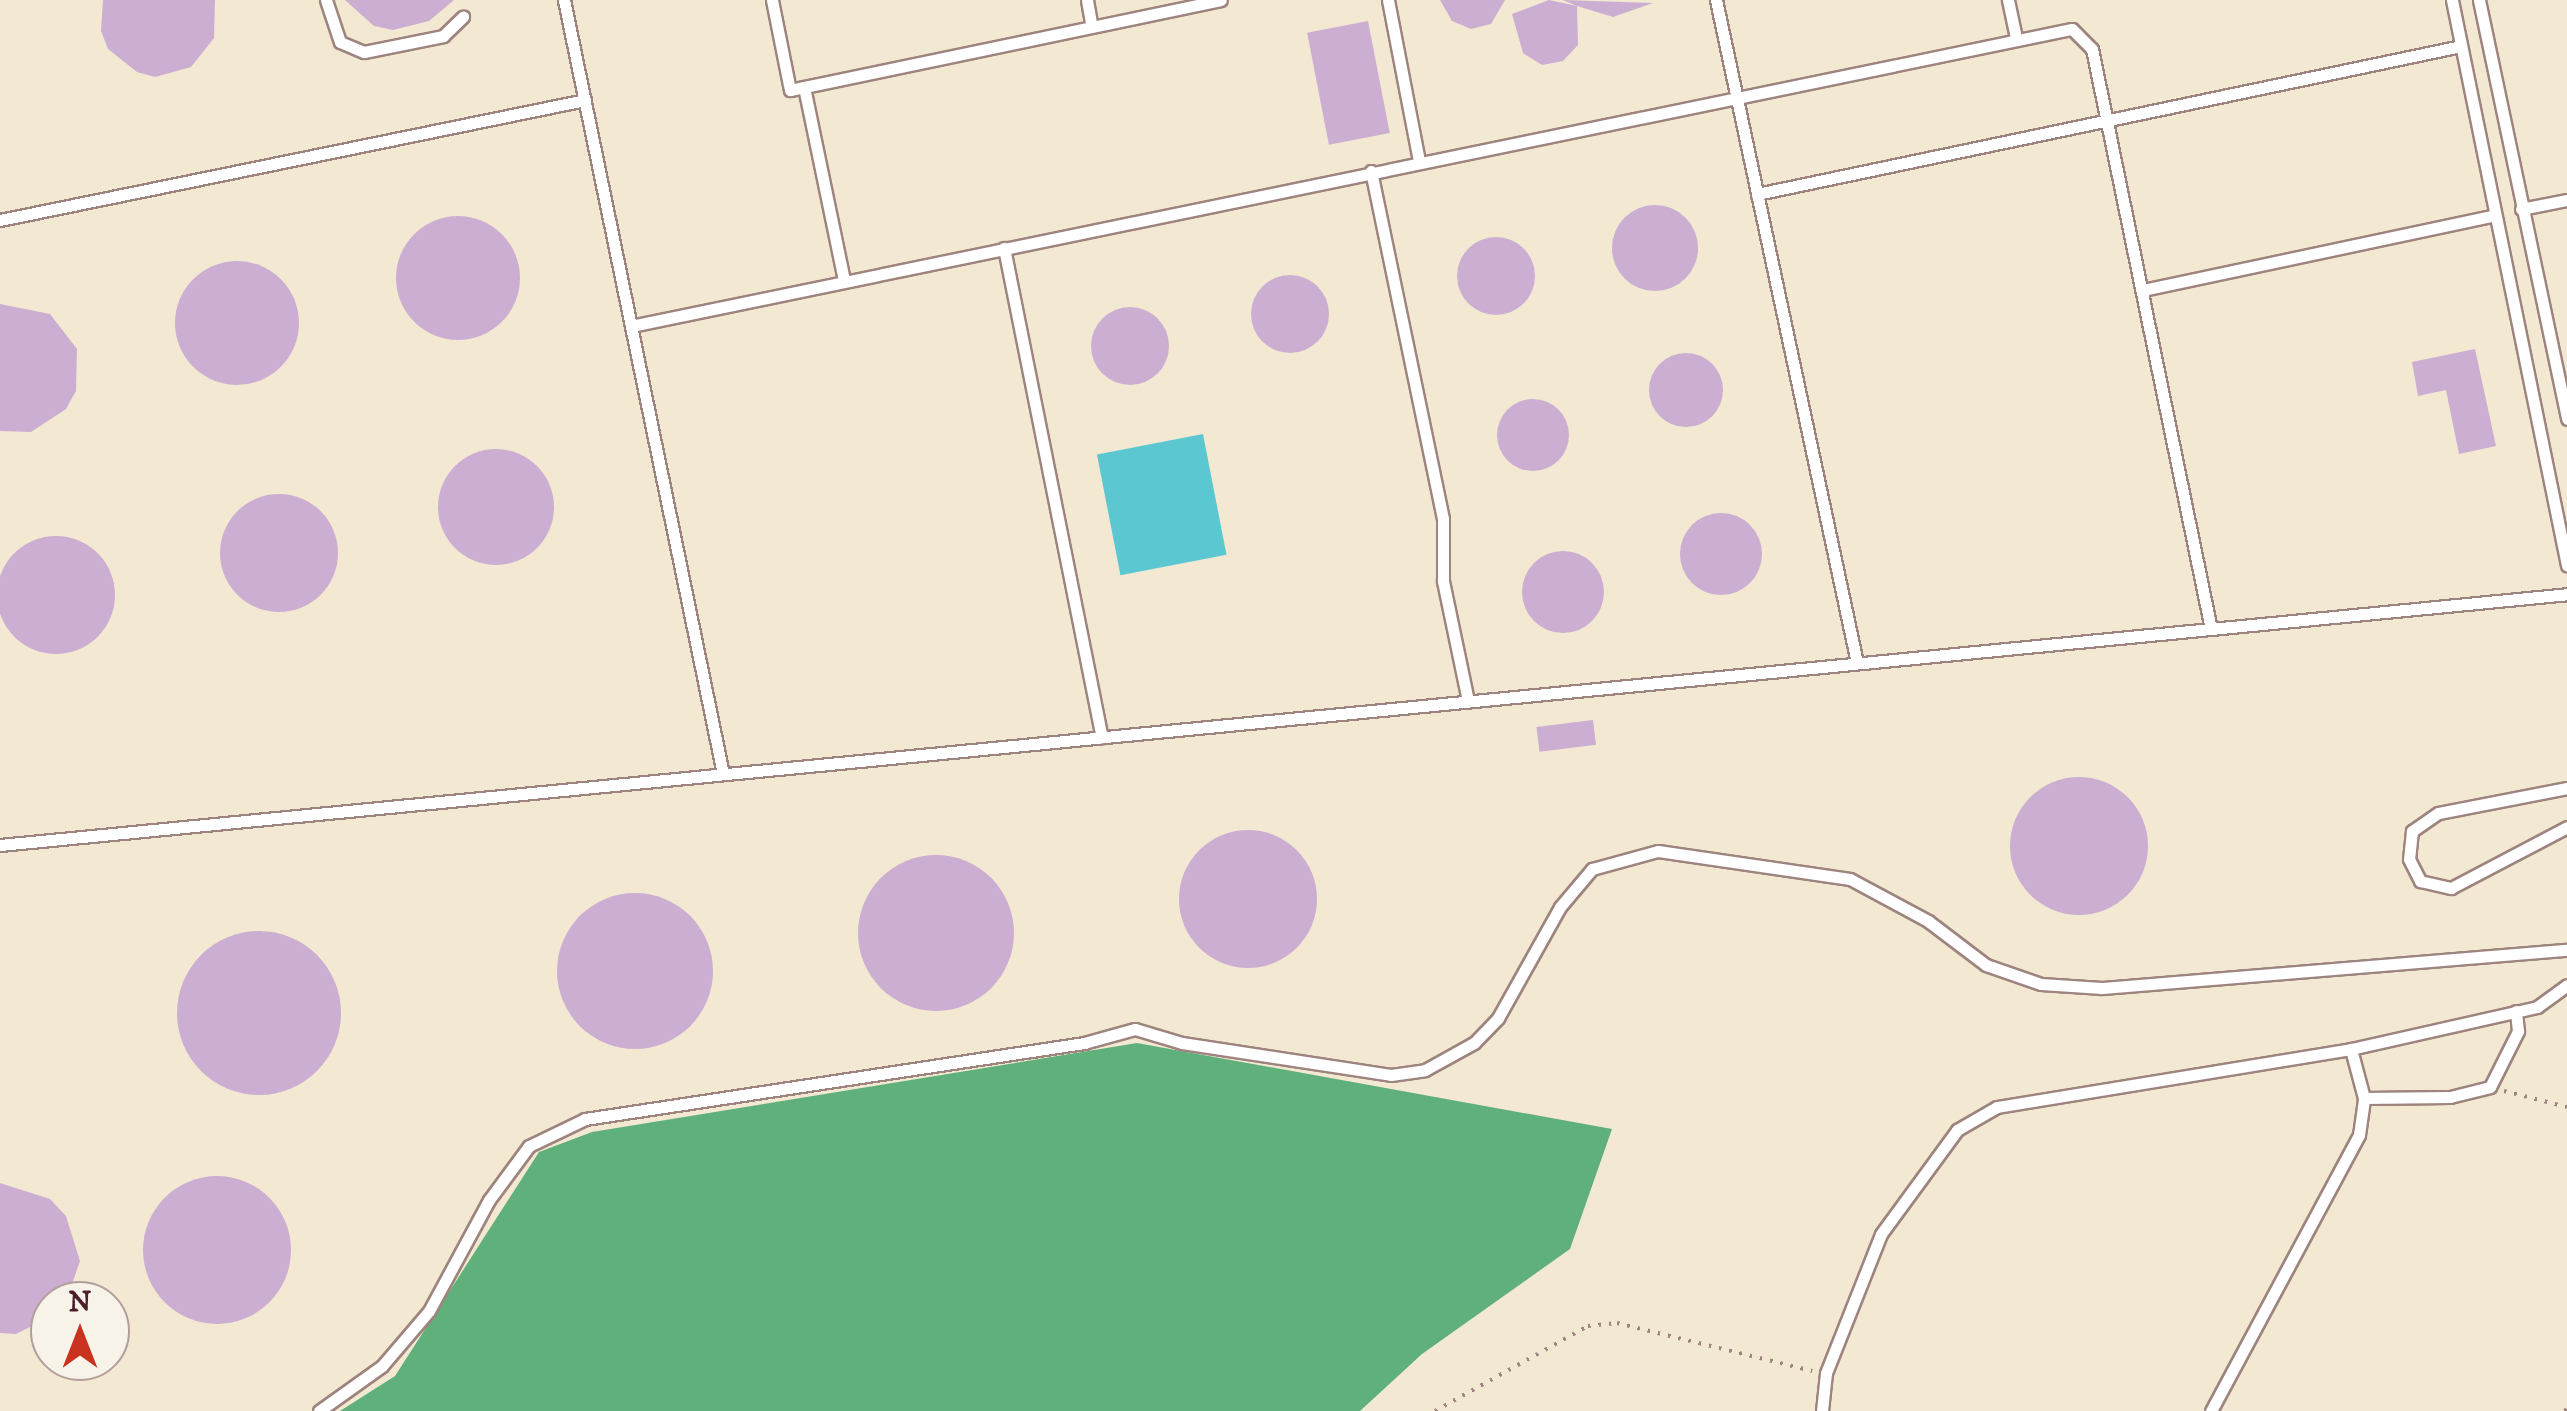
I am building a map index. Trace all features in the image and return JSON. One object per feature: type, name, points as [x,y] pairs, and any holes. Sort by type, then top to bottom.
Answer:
[{"type":"lane","points":[[326,0],[332,32],[364,52],[444,36],[462,17]]},
{"type":"lane","points":[[564,0],[723,774]]},
{"type":"lane","points":[[772,0],[790,90],[1221,0]]},
{"type":"lane","points":[[1087,0],[1092,27]]},
{"type":"lane","points":[[1388,0],[1419,160]]},
{"type":"lane","points":[[1716,0],[1857,663]]},
{"type":"lane","points":[[2008,0],[2016,38]]},
{"type":"lane","points":[[2452,0],[2492,216],[2567,565]]},
{"type":"lane","points":[[2479,0],[2567,419]]},
{"type":"lane","points":[[631,326],[2058,29],[2083,36],[2107,120],[2211,629]]},
{"type":"lane","points":[[1757,194],[2461,46]]},
{"type":"lane","points":[[804,87],[844,281]]},
{"type":"lane","points":[[0,220],[585,100]]},
{"type":"lane","points":[[1371,171],[1443,520],[1443,580],[1468,702]]},
{"type":"lane","points":[[2522,209],[2567,200]]},
{"type":"lane","points":[[2143,290],[2492,216]]},
{"type":"lane","points":[[1004,248],[1102,737]]},
{"type":"lane","points":[[0,845],[2567,594]]},
{"type":"lane","points":[[2567,788],[2438,813],[2412,831],[2408,859],[2420,881],[2451,888],[2567,827]]},
{"type":"lane","points":[[318,1411],[382,1366],[429,1311],[489,1200],[529,1146],[585,1119],[1084,1043],[1135,1029],[1182,1043],[1391,1076],[1425,1070],[1474,1043],[1498,1018],[1560,907],[1592,869],[1658,851],[1850,879],[1928,921],[1986,965],[2041,984],[2102,988],[2567,950]]},
{"type":"lane","points":[[1822,1411],[1826,1373],[1881,1234],[1957,1130],[1998,1107],[2351,1049],[2537,1007],[2567,984]]},
{"type":"lane","points":[[2364,1098],[2450,1097],[2490,1086],[2518,1031],[2516,1012]]},
{"type":"lane","points":[[2212,1411],[2359,1135],[2364,1098],[2351,1049]]},
{"type":"path","points":[[2490,1086],[2567,1106]]},
{"type":"path","points":[[1436,1411],[1574,1333],[1617,1323],[1826,1373]]},
{"type":"green space","points":[[1137,1043],[1612,1129],[1570,1249],[1422,1354],[1360,1411],[340,1411],[395,1376],[539,1152],[592,1132]]},
{"type":"water","points":[[1203,434],[1226,555],[1120,575],[1097,455]]},
{"type":"building","points":[[103,0],[215,0],[214,38],[191,67],[155,77],[137,72],[108,49],[101,31]]},
{"type":"building","points":[[345,0],[454,0],[429,21],[393,30],[374,26]]},
{"type":"building","points":[[1440,0],[1505,0],[1491,24],[1471,29],[1452,21]]},
{"type":"building","points":[[1549,0],[1577,6],[1578,45],[1563,61],[1542,65],[1523,53],[1512,14]]},
{"type":"building","points":[[1563,0],[1653,3],[1613,17]]},
{"type":"building","points":[[1368,21],[1390,133],[1329,145],[1307,33]]},
{"type":"building","points":[[1655,205],[1672,208],[1686,217],[1695,231],[1695,265],[1686,279],[1672,288],[1655,291],[1638,288],[1624,279],[1615,265],[1612,248],[1615,231],[1624,217],[1638,208]]},
{"type":"building","points":[[458,216],[482,221],[502,234],[515,254],[520,278],[515,302],[502,322],[482,335],[458,340],[434,335],[414,322],[401,302],[396,278],[401,254],[414,234],[434,221]]},
{"type":"building","points":[[1496,237],[1524,248],[1535,276],[1524,304],[1496,315],[1468,304],[1457,276],[1468,248]]},
{"type":"building","points":[[237,261],[261,266],[281,279],[294,299],[299,323],[294,347],[281,367],[261,380],[237,385],[213,380],[193,367],[180,347],[175,323],[180,299],[193,279],[213,266]]},
{"type":"building","points":[[1290,275],[1318,286],[1329,314],[1318,342],[1290,353],[1262,342],[1251,314],[1262,286]]},
{"type":"building","points":[[0,304],[50,314],[77,349],[76,391],[66,409],[31,432],[0,431]]},
{"type":"building","points":[[1122,307],[1138,307],[1163,324],[1169,346],[1163,368],[1152,379],[1138,385],[1122,385],[1097,368],[1091,354],[1091,338],[1108,313]]},
{"type":"building","points":[[2475,349],[2496,446],[2459,454],[2446,390],[2418,396],[2412,362]]},
{"type":"building","points":[[1686,353],[1712,364],[1723,390],[1712,416],[1686,427],[1660,416],[1649,390],[1660,364]]},
{"type":"building","points":[[1533,399],[1547,401],[1559,409],[1567,421],[1567,449],[1559,461],[1547,469],[1533,471],[1519,469],[1507,461],[1499,449],[1497,435],[1499,421],[1507,409],[1519,401]]},
{"type":"building","points":[[496,449],[518,453],[537,466],[550,485],[554,507],[550,529],[537,548],[518,561],[496,565],[474,561],[455,548],[442,529],[438,507],[442,485],[455,466],[474,453]]},
{"type":"building","points":[[279,494],[302,498],[321,511],[334,530],[338,553],[334,576],[321,595],[302,608],[279,612],[256,608],[237,595],[224,576],[220,553],[224,530],[237,511],[256,498]]},
{"type":"building","points":[[1721,513],[1737,516],[1750,525],[1759,538],[1759,570],[1750,583],[1737,592],[1721,595],[1705,592],[1692,583],[1683,570],[1680,554],[1683,538],[1692,525],[1705,516]]},
{"type":"building","points":[[56,536],[79,541],[98,553],[110,572],[115,595],[110,618],[98,637],[79,649],[56,654],[33,649],[14,637],[2,618],[-3,595],[2,572],[14,553],[33,541]]},
{"type":"building","points":[[1563,551],[1579,554],[1592,563],[1601,576],[1601,608],[1592,621],[1579,630],[1563,633],[1547,630],[1534,621],[1525,608],[1522,592],[1525,576],[1534,563],[1547,554]]},
{"type":"building","points":[[1593,720],[1596,745],[1539,752],[1536,727]]},
{"type":"building","points":[[2079,777],[2106,782],[2128,797],[2143,819],[2148,846],[2143,873],[2128,895],[2106,910],[2079,915],[2052,910],[2030,895],[2015,873],[2010,846],[2015,819],[2030,797],[2052,782]]},
{"type":"building","points":[[1248,830],[1274,835],[1297,850],[1312,873],[1317,899],[1312,925],[1297,948],[1274,963],[1248,968],[1222,963],[1199,948],[1184,925],[1179,899],[1184,873],[1199,850],[1222,835]]},
{"type":"building","points":[[936,855],[966,861],[991,878],[1008,903],[1014,933],[1008,963],[991,988],[966,1005],[936,1011],[906,1005],[881,988],[864,963],[858,933],[864,903],[881,878],[906,861]]},
{"type":"building","points":[[635,893],[665,899],[690,916],[707,941],[713,971],[707,1001],[690,1026],[665,1043],[635,1049],[605,1043],[580,1026],[563,1001],[557,971],[563,941],[580,916],[605,899]]},
{"type":"building","points":[[259,931],[290,938],[317,955],[334,982],[341,1013],[334,1044],[317,1071],[290,1088],[259,1095],[228,1088],[201,1071],[184,1044],[177,1013],[184,982],[201,955],[228,938]]},
{"type":"building","points":[[217,1176],[245,1182],[269,1198],[285,1222],[291,1250],[285,1278],[269,1302],[245,1318],[217,1324],[189,1318],[165,1302],[149,1278],[143,1250],[149,1222],[165,1198],[189,1182]]},
{"type":"building","points":[[0,1183],[50,1199],[66,1216],[80,1261],[73,1281],[30,1281],[30,1327],[16,1334],[0,1333]]}]
